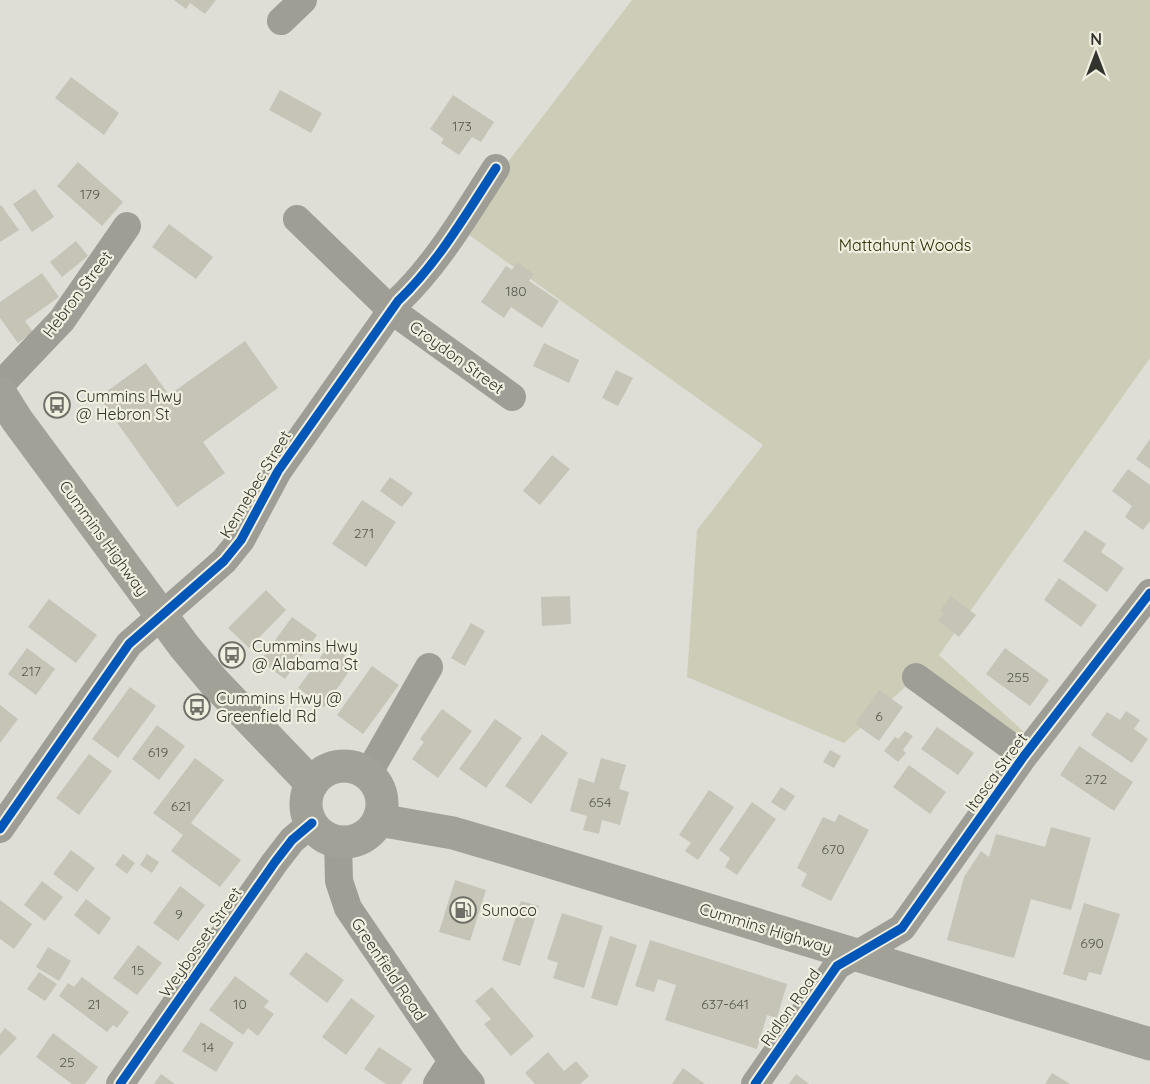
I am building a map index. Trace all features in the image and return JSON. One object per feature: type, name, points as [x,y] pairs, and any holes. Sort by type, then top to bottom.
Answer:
[{"type":"main road","name":"Cummins Highway","points":[[0,393],[17,420],[162,616],[214,682],[312,784]]},
{"type":"main road","points":[[344,765],[357,767],[368,774],[382,795],[383,807],[379,820],[363,838],[351,842],[338,842],[326,838],[316,830],[306,807],[307,795],[312,784],[321,774],[344,765]]},
{"type":"main road","name":"Cummins Highway","points":[[379,820],[453,833],[1150,1044]]},
{"type":"street","points":[[281,21],[303,0]]},
{"type":"street","name":"Kennebec Street","points":[[0,829],[129,644],[224,561],[241,540],[290,454],[391,310],[416,283],[458,227],[496,168]]},
{"type":"street","name":"Croydon Street","points":[[297,219],[391,310],[512,397]]},
{"type":"street","name":"Hebron Street","points":[[0,385],[62,320],[127,226]]},
{"type":"street","name":"Itasca Street","points":[[856,955],[902,928],[1024,756],[1150,592]]},
{"type":"street","points":[[368,774],[429,667]]},
{"type":"street","points":[[916,677],[1024,756]]},
{"type":"street","name":"Weybosset Street","points":[[120,1084],[275,862],[292,840],[312,823]]},
{"type":"street","name":"Greenfield Road","points":[[338,842],[339,880],[348,908],[444,1072],[471,1084]]},
{"type":"street","name":"Ridlon Road","points":[[755,1084],[837,966],[856,955]]},
{"type":"green space","name":"Mattahunt Woods","points":[[632,0],[1150,0],[1150,358],[939,655],[1035,742],[1024,756],[916,677],[844,743],[687,677],[697,530],[763,445],[458,227]]},
{"type":"building","points":[[174,0],[216,0],[205,14],[190,3],[186,9]]},
{"type":"building","points":[[71,77],[119,113],[104,135],[55,98]]},
{"type":"building","points":[[280,90],[322,113],[311,133],[269,110]]},
{"type":"building","points":[[453,95],[494,122],[481,142],[472,137],[459,155],[441,143],[444,139],[430,129]]},
{"type":"building","points":[[78,162],[123,202],[102,226],[57,186]]},
{"type":"building","points":[[35,189],[54,217],[32,232],[13,204]]},
{"type":"building","points":[[0,206],[19,230],[0,242]]},
{"type":"building","points":[[169,224],[213,257],[196,279],[152,247]]},
{"type":"building","points":[[76,241],[88,256],[62,277],[50,262]]},
{"type":"building","points":[[517,262],[534,274],[529,281],[559,301],[542,328],[511,307],[504,318],[481,302],[506,266],[512,270]]},
{"type":"building","points":[[42,273],[59,297],[25,321],[33,332],[18,343],[0,318],[0,302]]},
{"type":"building","points":[[245,341],[278,388],[203,442],[225,473],[177,507],[99,397],[146,363],[169,395]]},
{"type":"building","points":[[544,343],[579,360],[569,383],[533,366]]},
{"type":"building","points":[[616,370],[633,378],[618,406],[602,398]]},
{"type":"building","points":[[1150,439],[1150,469],[1136,459]]},
{"type":"building","points":[[552,455],[570,469],[540,505],[523,491]]},
{"type":"building","points":[[1128,469],[1150,485],[1150,521],[1143,530],[1125,517],[1132,506],[1112,491]]},
{"type":"building","points":[[390,477],[413,493],[402,507],[380,491]]},
{"type":"building","points":[[362,500],[396,522],[366,567],[332,544]]},
{"type":"building","points":[[1085,530],[1106,544],[1101,552],[1124,568],[1107,592],[1063,561]]},
{"type":"building","points":[[1059,578],[1097,605],[1081,627],[1044,600]]},
{"type":"building","points":[[266,590],[286,610],[249,648],[228,628]]},
{"type":"building","points":[[570,596],[571,624],[542,626],[541,597]]},
{"type":"building","points":[[951,596],[976,615],[959,637],[938,621],[944,613],[940,610]]},
{"type":"building","points":[[49,599],[97,635],[76,663],[28,627]]},
{"type":"building","points":[[292,617],[317,635],[285,679],[260,661]]},
{"type":"building","points":[[471,623],[485,631],[465,666],[451,658]]},
{"type":"building","points":[[330,644],[355,663],[324,707],[298,688]]},
{"type":"building","points":[[27,648],[55,669],[36,695],[8,674]]},
{"type":"building","points":[[1005,648],[1049,680],[1030,706],[986,674]]},
{"type":"building","points":[[372,666],[399,685],[363,734],[337,715]]},
{"type":"building","points":[[130,687],[156,706],[118,758],[92,739]]},
{"type":"building","points":[[879,690],[903,707],[879,741],[855,724]]},
{"type":"building","points":[[0,705],[18,719],[0,743]]},
{"type":"building","points":[[442,709],[472,731],[438,778],[412,759],[424,742],[420,739]]},
{"type":"building","points":[[1126,711],[1140,720],[1134,729],[1148,739],[1132,763],[1091,735],[1107,712],[1120,720]]},
{"type":"building","points":[[495,719],[522,738],[486,788],[459,769]]},
{"type":"building","points":[[157,725],[185,746],[159,780],[132,759]]},
{"type":"building","points":[[937,727],[974,753],[958,775],[921,749]]},
{"type":"building","points":[[905,731],[913,736],[903,750],[906,753],[898,762],[884,751],[895,737],[898,739]]},
{"type":"building","points":[[542,734],[568,753],[531,804],[505,786]]},
{"type":"building","points":[[1079,746],[1133,782],[1114,811],[1060,775]]},
{"type":"building","points":[[830,750],[841,756],[834,768],[823,762]]},
{"type":"building","points":[[89,754],[112,771],[79,815],[56,798]]},
{"type":"building","points":[[195,758],[224,780],[191,823],[241,860],[220,887],[171,851],[183,835],[153,813]]},
{"type":"building","points":[[601,758],[626,765],[619,789],[629,792],[620,825],[602,820],[599,834],[583,830],[587,816],[570,811],[579,778],[594,783]]},
{"type":"building","points":[[909,765],[946,792],[930,814],[893,787]]},
{"type":"building","points":[[781,787],[795,796],[785,811],[771,802]]},
{"type":"building","points":[[709,790],[734,807],[698,860],[685,851],[691,843],[679,835]]},
{"type":"building","points":[[752,802],[776,819],[737,875],[725,867],[730,858],[719,850]]},
{"type":"building","points":[[839,814],[869,830],[831,901],[801,886],[807,874],[797,868],[823,817],[835,822]]},
{"type":"building","points":[[1051,827],[1091,838],[1071,910],[1031,899],[1014,958],[947,940],[964,877],[981,851],[989,857],[996,834],[1045,847]]},
{"type":"building","points":[[71,850],[95,868],[77,892],[53,874]]},
{"type":"building","points":[[123,854],[135,863],[127,874],[115,865]]},
{"type":"building","points":[[147,854],[159,862],[152,873],[140,865]]},
{"type":"building","points":[[455,880],[486,890],[470,941],[439,932]]},
{"type":"building","points":[[42,881],[63,897],[45,921],[24,905]]},
{"type":"building","points":[[180,886],[205,905],[178,941],[153,923]]},
{"type":"building","points":[[86,899],[111,918],[99,935],[74,915]]},
{"type":"building","points":[[0,900],[32,924],[14,949],[0,939]]},
{"type":"building","points":[[521,901],[539,906],[520,966],[502,960]]},
{"type":"building","points":[[1084,903],[1120,914],[1101,975],[1089,972],[1086,981],[1063,974]]},
{"type":"building","points":[[562,913],[603,926],[584,988],[553,978],[558,963],[547,959]]},
{"type":"building","points":[[610,936],[637,945],[617,1006],[591,998]]},
{"type":"building","points":[[650,940],[787,984],[777,1018],[767,1015],[757,1049],[665,1020],[676,985],[658,979],[654,992],[635,986]]},
{"type":"building","points":[[138,945],[162,963],[137,995],[113,978]]},
{"type":"building","points":[[48,947],[71,961],[59,981],[36,967]]},
{"type":"building","points":[[306,952],[344,980],[327,1003],[289,974]]},
{"type":"building","points":[[39,972],[57,984],[45,1001],[27,989]]},
{"type":"building","points":[[235,976],[269,1001],[264,1007],[274,1014],[258,1036],[248,1028],[243,1035],[209,1010]]},
{"type":"building","points":[[82,977],[129,1012],[117,1028],[113,1025],[107,1032],[59,996],[68,983],[74,987]]},
{"type":"building","points":[[492,987],[534,1036],[511,1056],[484,1024],[491,1019],[475,1001]]},
{"type":"building","points":[[351,998],[375,1016],[346,1055],[322,1037]]},
{"type":"building","points":[[201,1022],[234,1043],[216,1072],[182,1051]]},
{"type":"building","points":[[5,1028],[17,1038],[0,1056],[0,1034]]},
{"type":"building","points":[[53,1033],[98,1067],[85,1084],[72,1084],[36,1057]]},
{"type":"building","points":[[379,1047],[412,1069],[401,1084],[386,1084],[364,1069]]},
{"type":"building","points":[[548,1052],[564,1071],[576,1061],[589,1076],[580,1084],[535,1084],[525,1073]]},
{"type":"building","points":[[683,1068],[705,1084],[672,1084]]},
{"type":"building","points":[[1052,1073],[1070,1084],[1045,1084]]},
{"type":"building","points":[[161,1074],[175,1084],[154,1084]]},
{"type":"building","points":[[796,1074],[809,1084],[789,1084]]},
{"type":"cycle path","points":[[0,829],[129,644],[224,561],[241,540],[278,471],[398,301],[439,254],[496,168]]},
{"type":"cycle path","points":[[755,1084],[837,966],[902,928],[1024,756],[1150,593]]},
{"type":"cycle path","points":[[120,1084],[275,862],[292,840],[312,823]]},
{"type":"place","name":"Cummins Hwy @ Hebron St","points":[[57,405]]},
{"type":"place","name":"Cummins Hwy @ Alabama St","points":[[232,655]]},
{"type":"place","name":"Cummins Hwy @ Greenfield Rd","points":[[197,707]]},
{"type":"place","name":"Sunoco","points":[[463,910]]}]
